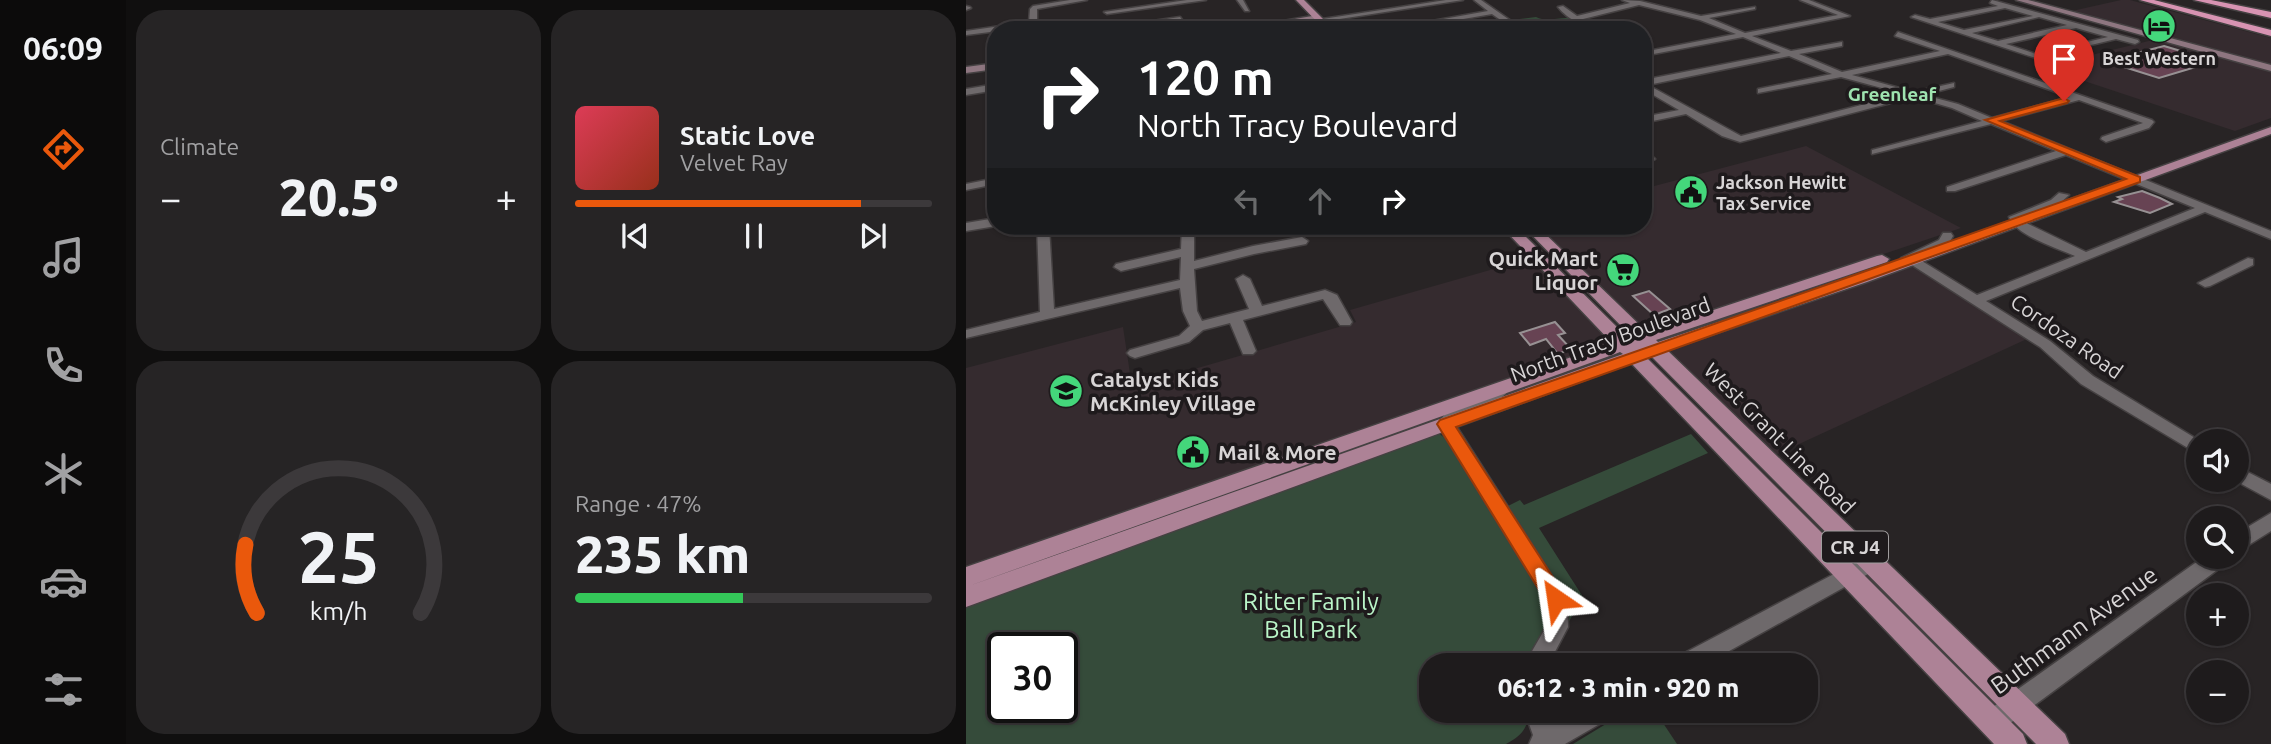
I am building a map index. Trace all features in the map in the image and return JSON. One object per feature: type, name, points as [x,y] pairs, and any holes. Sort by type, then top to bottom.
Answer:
[{"type":"highway","points":[[2144,0],[2271,33]]},
{"type":"highway","points":[[2159,0],[2271,26]]},
{"type":"highway","points":[[2186,0],[2271,17]]},
{"type":"highway","points":[[2198,0],[2271,17]]},
{"type":"main road","points":[[1287,0],[1316,21]]},
{"type":"main road","points":[[1300,0],[1313,19]]},
{"type":"main road","name":"North Tracy Boulevard","points":[[966,597],[1446,424],[1640,346],[2271,121]]},
{"type":"main road","name":"North Tracy Boulevard","points":[[966,577],[1503,388],[1910,261],[2271,130]]},
{"type":"main road","name":"West Grant Line Road","points":[[1518,235],[1871,563],[2055,744]]},
{"type":"main road","name":"West Grant Line Road","points":[[1538,235],[1848,574],[2013,744]]},
{"type":"street","points":[[1033,21],[1032,9],[1035,7],[1084,0]]},
{"type":"street","points":[[1107,12],[1203,0]]},
{"type":"street","points":[[1240,0],[1247,10]]},
{"type":"street","points":[[1299,21],[1448,0]]},
{"type":"street","points":[[1302,21],[1460,0]]},
{"type":"street","points":[[1477,0],[1506,21]]},
{"type":"street","points":[[1625,0],[1702,18],[1840,74],[1916,94],[1990,120],[2271,235]]},
{"type":"street","points":[[1577,18],[1655,0]]},
{"type":"street","points":[[1652,52],[1846,16],[1804,0]]},
{"type":"street","points":[[2020,0],[2271,68]]},
{"type":"street","points":[[1165,21],[1180,19],[1172,2]]},
{"type":"street","points":[[1992,2],[2135,42]]},
{"type":"street","points":[[1930,21],[2006,6]]},
{"type":"street","points":[[1562,7],[1566,13],[1583,21]]},
{"type":"street","points":[[1675,22],[1754,8]]},
{"type":"street","points":[[1430,21],[1491,12]]},
{"type":"street","points":[[1963,32],[2040,16]]},
{"type":"street","points":[[1915,17],[2057,63]]},
{"type":"street","points":[[2064,22],[2085,18]]},
{"type":"street","points":[[1998,44],[2076,26]]},
{"type":"street","points":[[966,33],[987,31]]},
{"type":"street","points":[[1898,34],[2140,118],[2149,124],[2106,139]]},
{"type":"street","points":[[2037,56],[2116,37]]},
{"type":"street","points":[[1652,82],[1839,44]]},
{"type":"street","points":[[1761,92],[1950,52]]},
{"type":"street","points":[[966,69],[987,66]]},
{"type":"street","points":[[1652,90],[1726,134],[1740,139],[1951,85]]},
{"type":"street","points":[[966,92],[987,88]]},
{"type":"street","points":[[1876,152],[2081,97]]},
{"type":"street","points":[[1652,118],[1687,111]]},
{"type":"street","points":[[1951,189],[2067,152]]},
{"type":"street","points":[[966,187],[987,183]]},
{"type":"street","points":[[2063,195],[2055,202],[2015,217],[2017,223],[2084,256]]},
{"type":"street","points":[[1975,300],[2206,208]]},
{"type":"street","points":[[966,227],[987,224]]},
{"type":"street","points":[[1043,235],[1047,314]]},
{"type":"street","points":[[1190,235],[1186,252],[1190,311],[1198,327]]},
{"type":"street","points":[[1910,261],[1908,257],[1944,242],[1947,236]]},
{"type":"street","points":[[1125,306],[1188,280],[1302,241]]},
{"type":"street","points":[[1121,267],[1186,252]]},
{"type":"street","name":"Cordoza Road","points":[[1910,261],[2045,344],[2087,380],[2186,441]]},
{"type":"street","points":[[2205,283],[2248,262]]},
{"type":"street","points":[[1243,279],[1257,311]]},
{"type":"street","points":[[966,334],[1188,280]]},
{"type":"street","points":[[1135,353],[1184,339],[1198,327],[1325,294],[1332,298],[1345,322]]},
{"type":"street","points":[[1235,317],[1248,352]]},
{"type":"street","points":[[1503,388],[1492,399],[1455,413],[1446,424],[1556,599],[1561,614],[1559,627],[1543,653]]},
{"type":"street","points":[[2249,480],[2271,493]]},
{"type":"street","points":[[2249,536],[2271,521]]},
{"type":"street","points":[[1704,653],[1871,563]]},
{"type":"street","name":"Buthmann Avenue","points":[[1992,722],[2203,569]]},
{"type":"street","points":[[1540,723],[1546,743],[1579,723]]},
{"type":"shaded area","points":[[2130,0],[2271,38],[2271,118],[2235,131],[2042,67],[2157,39],[2063,13]]},
{"type":"shaded area","points":[[1806,146],[1961,228],[1646,334],[1542,235],[1652,235],[1652,187]]},
{"type":"shaded area","points":[[1536,257],[1616,342],[966,571],[966,368],[1123,327],[1132,387],[1356,322],[1350,310]]},
{"type":"shaded area","points":[[1908,264],[2029,338],[1771,457],[1662,349]]},
{"type":"green space","points":[[1536,17],[1546,20],[1576,20],[1513,21],[1511,20]]},
{"type":"green space","name":"Ritter Family Ball Park","points":[[1438,433],[1445,438],[1460,433],[1504,508],[1520,500],[1524,505],[1691,434],[1708,453],[1539,528],[1583,597],[1551,653],[1419,653],[1419,723],[1527,723],[1523,731],[1506,744],[966,744],[966,604]]},
{"type":"green space","points":[[1608,723],[1663,723],[1677,744],[1573,744]]},
{"type":"building","points":[[2164,46],[2211,60],[2159,78],[2105,61]]},
{"type":"building","points":[[2142,191],[2172,204],[2150,213],[2114,202],[2122,199],[2118,197]]},
{"type":"building","points":[[1649,291],[1670,309],[1654,315],[1633,296]]},
{"type":"building","points":[[1555,322],[1565,333],[1558,335],[1571,349],[1558,354],[1546,339],[1530,345],[1520,333]]},
{"type":"place","name":"Best Western","points":[[2159,26]]},
{"type":"place","name":"Jackson Hewitt Tax Service","points":[[1691,192]]},
{"type":"place","name":"Quick Mart Liquor","points":[[1623,270]]},
{"type":"place","name":"Catalyst Kids McKinley Village","points":[[1066,391]]},
{"type":"place","name":"Mail & More","points":[[1193,452]]},
{"type":"district","name":"Greenleaf","points":[[1892,94]]},
{"type":"route","points":[[1556,599],[1446,424],[1624,359],[1862,279],[2136,179],[1990,120],[2064,101]]}]
